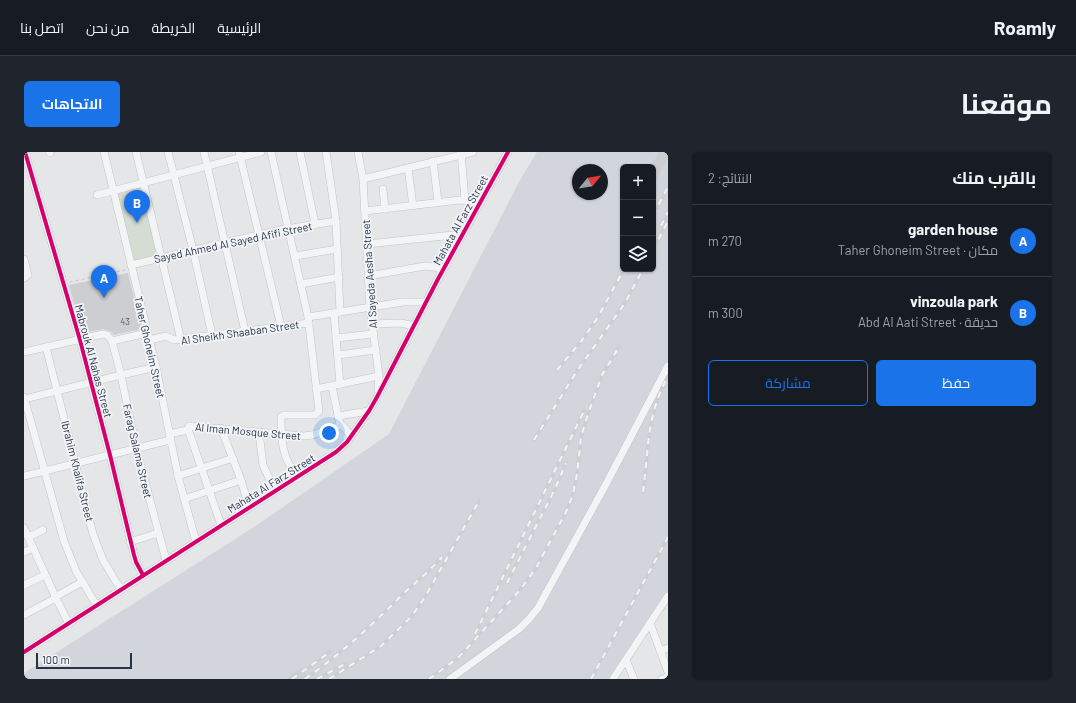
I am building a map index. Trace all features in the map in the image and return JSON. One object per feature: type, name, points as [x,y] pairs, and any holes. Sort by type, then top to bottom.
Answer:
[{"type":"street","name":"Mabrouk Al Nahas Street","points":[[25,152],[80,340],[110,455],[130,542],[136,562],[143,576]]},
{"type":"street","name":"Taher Ghoneim Street","points":[[104,152],[156,367],[178,476],[196,542]]},
{"type":"street","points":[[136,152],[181,340]]},
{"type":"street","points":[[168,152],[193,250],[212,335]]},
{"type":"street","points":[[204,152],[246,331]]},
{"type":"street","points":[[97,195],[208,166],[239,155],[261,152]]},
{"type":"street","points":[[271,152],[308,320],[319,411],[315,415],[281,417],[281,434],[284,455],[298,478]]},
{"type":"street","points":[[300,152],[315,224]]},
{"type":"street","points":[[326,152],[336,221],[338,277],[336,338],[340,384]]},
{"type":"street","name":"Al Sayeda Aesha Street","points":[[358,152],[363,178],[370,307],[379,376],[377,397]]},
{"type":"street","points":[[363,178],[473,152]]},
{"type":"street","name":"Mahata Al Farz Street","points":[[24,652],[249,507],[298,478],[343,446],[369,411],[377,397],[426,302],[508,152]]},
{"type":"street","points":[[461,154],[465,200]]},
{"type":"street","points":[[239,155],[281,326]]},
{"type":"street","points":[[434,162],[438,202]]},
{"type":"street","points":[[408,168],[413,206]]},
{"type":"street","points":[[383,189],[386,209]]},
{"type":"street","points":[[365,211],[465,200],[474,201],[480,204]]},
{"type":"street","name":"Sayed Ahmed Al Sayed Afifi Street","points":[[131,267],[161,257],[258,235],[336,221]]},
{"type":"street","points":[[366,244],[463,234]]},
{"type":"street","points":[[294,256],[337,249]]},
{"type":"street","points":[[24,263],[28,276],[24,278]]},
{"type":"street","points":[[368,276],[425,266],[444,270]]},
{"type":"street","points":[[301,284],[338,277]]},
{"type":"street","name":"Al Sheikh Shaaban Street","points":[[112,341],[148,336],[166,336],[174,340],[181,340],[281,326],[337,312],[403,302],[426,302]]},
{"type":"street","points":[[372,324],[401,323],[414,326]]},
{"type":"street","points":[[24,352],[103,334],[107,335],[112,341]]},
{"type":"street","points":[[336,338],[373,334]]},
{"type":"street","name":"Farag Salama Street","points":[[112,341],[121,374],[136,448],[166,560]]},
{"type":"street","name":"Ibrahim Khalifa Street","points":[[46,347],[93,534],[110,572],[121,590]]},
{"type":"street","points":[[338,355],[376,350]]},
{"type":"street","points":[[450,679],[519,629],[529,620],[538,608],[668,366]]},
{"type":"street","points":[[96,606],[82,582],[64,541],[24,399],[121,374],[156,367]]},
{"type":"street","points":[[316,389],[379,376]]},
{"type":"street","points":[[332,386],[340,425],[343,426],[351,436]]},
{"type":"street","points":[[338,416],[369,411]]},
{"type":"street","name":"Al Iman Mosque Street","points":[[24,476],[136,448],[170,437],[188,429],[190,426],[308,436],[340,425]]},
{"type":"street","points":[[221,428],[241,480],[249,507]]},
{"type":"street","points":[[188,429],[221,525]]},
{"type":"street","points":[[259,432],[263,465],[275,491]]},
{"type":"street","points":[[178,476],[202,470],[233,458]]},
{"type":"street","points":[[184,499],[209,492],[241,480]]},
{"type":"street","points":[[24,528],[69,624]]},
{"type":"street","points":[[28,537],[43,530]]},
{"type":"street","points":[[130,542],[158,533]]},
{"type":"street","points":[[24,552],[33,548]]},
{"type":"street","points":[[24,584],[45,575]]},
{"type":"street","points":[[24,615],[82,582]]},
{"type":"street","points":[[613,679],[668,598]]},
{"type":"street","points":[[650,623],[668,672]]},
{"type":"street","points":[[660,651],[668,648]]},
{"type":"street","points":[[626,660],[634,679]]},
{"type":"street","points":[[662,679],[668,677]]},
{"type":"path","points":[[64,283],[131,267]]},
{"type":"shaded area","points":[[537,152],[668,152],[668,595],[615,679],[24,679],[24,673],[257,525],[389,434],[520,180]]},
{"type":"shaded area","points":[[143,184],[160,256],[132,263],[115,191]]},
{"type":"building","points":[[659,152],[668,152],[668,159],[656,181],[656,164],[653,164]]},
{"type":"building","points":[[128,273],[142,329],[114,335],[110,331],[104,329],[83,333],[69,285]]},
{"type":"building","points":[[302,668],[310,679],[286,679]]},
{"type":"railway","points":[[656,209],[668,187]]},
{"type":"railway","points":[[661,226],[668,212]]},
{"type":"railway","points":[[656,244],[668,221]]},
{"type":"railway","points":[[557,370],[583,339],[598,317],[622,272]]},
{"type":"railway","points":[[534,440],[577,371],[625,303],[641,272]]},
{"type":"railway","points":[[429,679],[458,658],[520,590],[536,568],[567,510],[573,494],[581,437],[587,417],[602,375],[619,347]]},
{"type":"railway","points":[[643,492],[652,419],[661,391],[668,376]]},
{"type":"railway","points":[[475,634],[584,411]]},
{"type":"railway","points":[[507,583],[555,489],[566,463]]},
{"type":"railway","points":[[329,679],[381,646],[411,617],[425,597],[479,501]]},
{"type":"railway","points":[[591,679],[668,537]]},
{"type":"railway","points":[[305,679],[381,616],[442,557]]},
{"type":"railway","points":[[292,679],[330,652]]},
{"type":"railway","points":[[317,679],[345,664]]},
{"type":"cycle path","points":[[25,152],[80,340],[134,555],[143,575]]},
{"type":"cycle path","points":[[24,652],[336,452],[347,442],[377,397],[438,279],[508,152]]},
{"type":"place","name":"vinzoula park","points":[[137,223]]},
{"type":"place","name":"garden house","points":[[104,298]]}]
